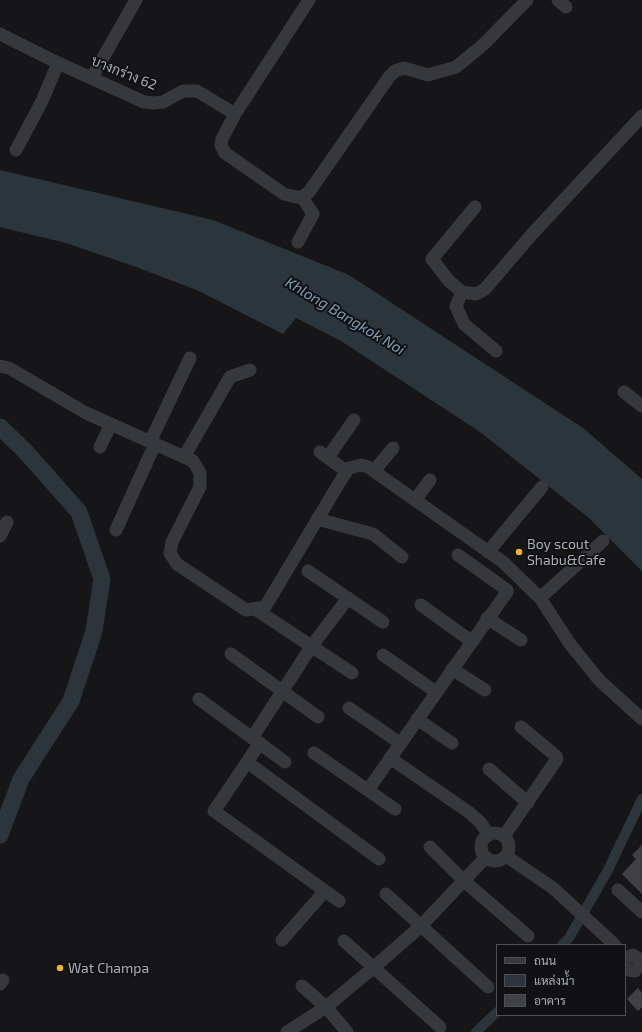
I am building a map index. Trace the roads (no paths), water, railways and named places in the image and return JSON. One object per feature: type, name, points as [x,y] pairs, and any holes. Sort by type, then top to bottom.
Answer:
[{"type":"street","points":[[92,77],[136,0]]},
{"type":"street","points":[[309,0],[235,114],[222,139],[222,145],[225,152],[284,194],[302,197],[309,192],[389,77],[395,71],[404,68],[428,75],[456,67],[484,44],[527,0]]},
{"type":"street","name":"บางกร่าง 62","points":[[0,34],[58,63],[92,77],[144,102],[154,104],[167,101],[182,91],[197,91],[235,114]]},
{"type":"street","points":[[16,150],[42,100],[58,63]]},
{"type":"street","points":[[475,207],[432,257],[433,262],[449,281],[462,292],[476,294],[485,289],[533,233],[642,116]]},
{"type":"street","points":[[298,242],[313,214],[302,197]]},
{"type":"street","points":[[462,292],[456,306],[464,324],[496,351]]},
{"type":"street","points":[[116,530],[152,443],[190,358]]},
{"type":"street","points":[[0,366],[9,368],[86,413],[184,457],[197,465],[200,473],[200,483],[172,542],[170,553],[177,564],[246,610],[265,607],[346,471],[349,468],[361,465],[374,471],[503,562],[540,598],[570,644],[599,680],[642,719]]},
{"type":"street","points":[[184,457],[230,377],[250,370]]},
{"type":"street","points":[[624,392],[642,406]]},
{"type":"street","points":[[346,471],[324,454],[354,420]]},
{"type":"street","points":[[100,447],[111,424]]},
{"type":"street","points":[[374,471],[393,448]]},
{"type":"street","points":[[415,500],[430,480]]},
{"type":"street","points":[[488,552],[542,487]]},
{"type":"street","points":[[317,519],[373,534],[402,557]]},
{"type":"street","points":[[0,536],[7,522]]},
{"type":"street","points":[[540,598],[603,541]]},
{"type":"street","points":[[368,790],[507,591],[458,555]]},
{"type":"street","points":[[308,571],[383,622]]},
{"type":"street","points":[[339,901],[214,811],[247,762],[256,740],[281,690],[311,646],[348,598]]},
{"type":"street","points":[[421,605],[471,641]]},
{"type":"street","points":[[255,609],[352,673]]},
{"type":"street","points":[[487,618],[521,640]]},
{"type":"street","points":[[231,654],[318,717]]},
{"type":"street","points":[[383,655],[436,692]]},
{"type":"street","points":[[452,668],[485,690]]},
{"type":"street","points":[[199,699],[285,762]]},
{"type":"street","points":[[349,708],[400,743]]},
{"type":"street","points":[[417,718],[452,743]]},
{"type":"street","points":[[504,836],[557,760],[556,756],[521,727]]},
{"type":"street","points":[[314,753],[395,809]]},
{"type":"street","points":[[390,758],[470,813],[480,822],[489,835]]},
{"type":"street","points":[[247,762],[379,860]]},
{"type":"street","points":[[489,769],[528,803]]},
{"type":"street","points":[[494,833],[504,836],[509,846],[506,856],[496,860],[486,857],[481,848],[484,838],[494,833]]},
{"type":"street","points":[[430,848],[463,880],[528,936]]},
{"type":"street","points":[[506,856],[553,888],[599,928],[614,944]]},
{"type":"street","points":[[287,1032],[326,1007],[373,968],[420,926],[486,857]]},
{"type":"street","points":[[618,890],[642,912]]},
{"type":"street","points":[[282,940],[325,891]]},
{"type":"street","points":[[386,894],[488,987]]},
{"type":"street","points":[[344,941],[440,1028]]},
{"type":"street","points":[[302,986],[326,1007],[347,1032]]},
{"type":"water","name":"Khlong Bangkok Noi","points":[[0,170],[213,220],[349,275],[583,428],[642,479],[642,571],[589,518],[480,432],[341,341],[296,318],[283,334],[199,291],[136,267],[66,243],[0,227]]},
{"type":"waterway","points":[[0,427],[25,451],[79,512],[102,579],[94,631],[71,701],[21,779],[0,835]]},
{"type":"waterway","points":[[563,944],[569,938],[608,870],[642,799]]},
{"type":"waterway","points":[[476,1032],[496,1013]]},
{"type":"place","name":"Boy scout Shabu&Cafe","points":[[519,552]]},
{"type":"place","name":"Wat Champa","points":[[60,968]]}]
